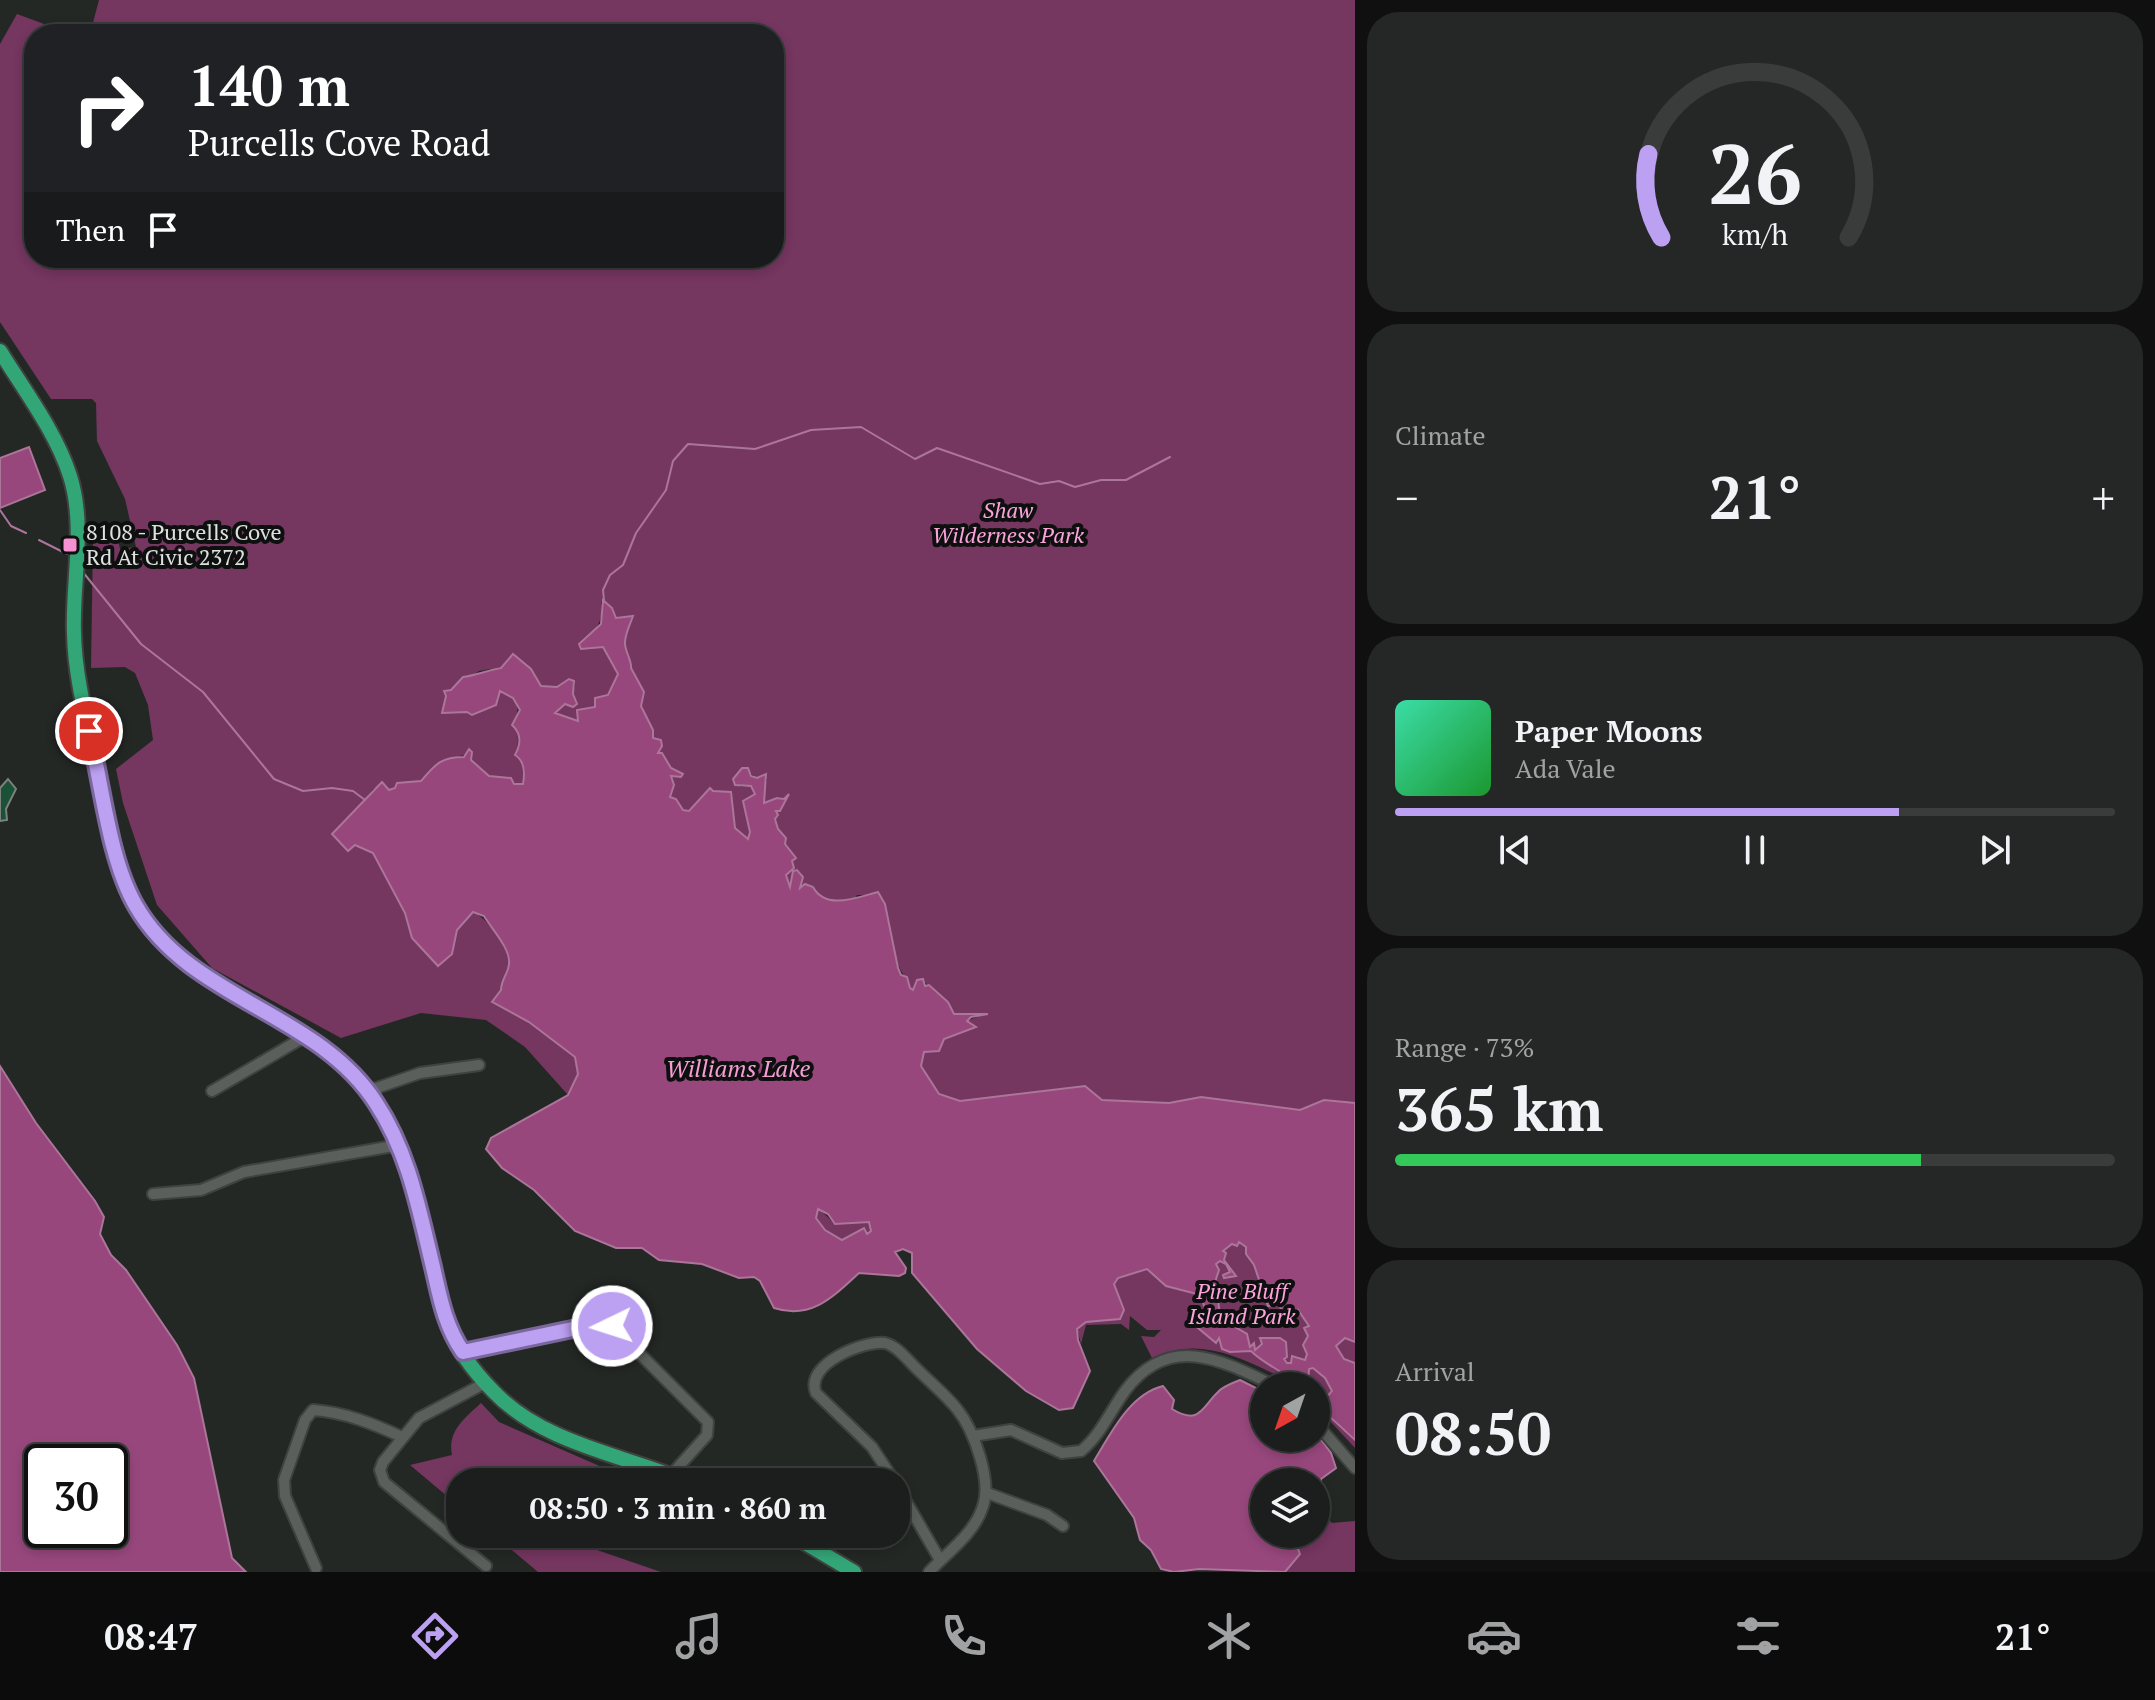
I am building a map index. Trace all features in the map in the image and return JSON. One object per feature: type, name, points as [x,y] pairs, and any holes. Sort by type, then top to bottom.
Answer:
[{"type":"main road","points":[[0,351],[60,451],[73,485],[77,511],[74,635],[77,673],[122,876],[129,893],[157,934],[189,966],[306,1036],[347,1067],[368,1091],[399,1145],[415,1190],[444,1315],[463,1352],[485,1383],[514,1410],[535,1424],[652,1468]]},
{"type":"main road","points":[[814,1548],[854,1572]]},
{"type":"street","points":[[212,1091],[306,1036]]},
{"type":"street","points":[[368,1091],[420,1073],[479,1065]]},
{"type":"street","points":[[153,1194],[196,1191],[244,1172],[399,1145]]},
{"type":"street","points":[[463,1352],[596,1324],[609,1324],[708,1422],[707,1435],[677,1468]]},
{"type":"street","points":[[886,1468],[872,1447],[815,1391],[816,1377],[830,1360],[875,1344],[891,1346],[957,1408],[973,1436],[987,1482],[983,1508],[972,1527],[929,1572]]},
{"type":"street","points":[[973,1436],[1011,1430],[1062,1453],[1081,1451],[1138,1377],[1174,1356],[1205,1356],[1250,1375]]},
{"type":"street","points":[[485,1383],[419,1418],[381,1465],[384,1482],[486,1566]]},
{"type":"street","points":[[316,1568],[285,1496],[284,1480],[305,1420],[313,1410],[327,1411],[377,1425],[402,1437]]},
{"type":"street","points":[[1330,1439],[1355,1468]]},
{"type":"street","points":[[987,1493],[1047,1515],[1063,1526]]},
{"type":"street","points":[[910,1509],[940,1560]]},
{"type":"green space","name":"Shaw Wilderness Park","points":[[99,0],[1355,0],[1355,1103],[1324,1100],[1300,1110],[1201,1097],[1169,1103],[1102,1100],[1085,1086],[960,1101],[938,1095],[920,1066],[924,1052],[939,1051],[944,1039],[975,1027],[966,1021],[986,1014],[956,1016],[924,981],[913,990],[910,988],[895,956],[885,904],[867,895],[857,895],[844,914],[813,887],[805,885],[800,888],[801,882],[794,876],[790,887],[785,876],[794,868],[792,861],[796,858],[785,844],[786,838],[778,829],[775,819],[778,815],[775,811],[780,811],[789,794],[784,799],[779,797],[764,803],[763,792],[767,780],[764,774],[757,778],[750,773],[740,787],[751,786],[755,794],[743,802],[750,832],[748,839],[735,827],[730,791],[713,791],[710,788],[689,811],[683,810],[676,799],[670,797],[674,785],[671,776],[681,777],[667,764],[662,753],[658,753],[661,740],[653,738],[653,730],[641,706],[643,692],[631,668],[625,645],[627,625],[633,616],[616,618],[604,600],[601,602],[599,622],[581,649],[603,647],[618,674],[608,695],[597,697],[595,707],[585,709],[578,721],[555,713],[560,706],[577,702],[573,694],[575,683],[568,680],[557,687],[541,686],[536,676],[513,654],[502,667],[479,671],[446,695],[442,713],[467,712],[472,715],[495,705],[500,691],[514,700],[518,707],[515,755],[525,768],[523,785],[487,775],[471,760],[472,754],[454,757],[438,764],[421,781],[402,783],[389,790],[385,787],[373,789],[359,809],[332,834],[372,852],[405,913],[412,938],[452,954],[457,930],[473,912],[491,927],[509,959],[501,990],[492,1003],[529,1022],[575,1057],[578,1074],[568,1095],[525,1047],[486,1020],[421,1013],[341,1038],[212,968],[157,905],[123,803],[116,769],[153,740],[148,705],[135,673],[125,667],[91,668],[93,540],[117,535],[120,549],[136,547],[125,499],[97,441],[96,403],[92,399],[51,399],[0,322],[0,44],[17,14],[44,24],[24,24],[24,268],[784,268],[784,24],[93,24]]},
{"type":"green space","points":[[818,1208],[835,1224],[869,1222],[871,1232],[867,1235],[865,1229],[842,1240],[825,1230],[816,1218]]},
{"type":"green space","name":"Pine Bluff Island Park","points":[[1235,1238],[1355,1326],[1355,1448],[1330,1421],[1330,1372],[1270,1372],[1212,1350],[1183,1349],[1152,1358],[1141,1336],[1154,1337],[1161,1330],[1147,1330],[1130,1316],[1129,1330],[1121,1324],[1086,1325],[1081,1344],[1077,1329],[1118,1293],[1114,1284],[1118,1278],[1147,1269],[1213,1263],[1223,1247]]},
{"type":"green space","points":[[481,1403],[499,1422],[604,1468],[446,1468],[446,1495],[410,1465],[452,1455],[452,1439],[463,1420]]},
{"type":"green space","points":[[1330,1521],[1355,1521],[1355,1572],[1285,1572],[1300,1553],[1298,1548],[1330,1548]]},
{"type":"green space","points":[[510,1548],[596,1548],[661,1572],[538,1572]]},
{"type":"water","points":[[29,447],[45,490],[0,508],[0,458]]},
{"type":"water","name":"Williams Lake","points":[[603,600],[612,608],[616,618],[633,616],[625,645],[631,668],[644,692],[641,706],[653,730],[653,738],[661,740],[658,753],[662,753],[671,768],[683,774],[681,777],[671,776],[674,785],[670,797],[676,799],[683,810],[689,811],[710,788],[731,792],[735,828],[748,839],[750,832],[743,801],[755,794],[751,786],[735,785],[733,779],[742,768],[748,768],[751,776],[757,778],[766,774],[764,803],[784,799],[789,794],[780,811],[776,811],[778,815],[775,819],[778,829],[786,838],[785,844],[796,858],[792,861],[794,868],[786,875],[790,887],[793,871],[797,870],[803,877],[800,888],[805,884],[813,887],[826,899],[852,899],[878,892],[885,904],[898,968],[901,975],[907,977],[910,988],[913,990],[917,980],[923,979],[925,986],[929,985],[948,1002],[954,1014],[988,1014],[971,1017],[967,1021],[976,1027],[944,1039],[939,1051],[924,1052],[921,1066],[939,1094],[960,1101],[1085,1086],[1102,1100],[1169,1103],[1201,1097],[1300,1110],[1324,1100],[1355,1103],[1355,1342],[1345,1338],[1336,1346],[1344,1359],[1355,1363],[1355,1440],[1330,1417],[1330,1372],[1318,1372],[1313,1368],[1309,1372],[1281,1372],[1251,1351],[1230,1352],[1222,1349],[1219,1338],[1216,1343],[1198,1328],[1209,1324],[1201,1295],[1166,1286],[1147,1269],[1118,1278],[1114,1284],[1124,1310],[1120,1319],[1086,1322],[1077,1329],[1090,1371],[1073,1408],[1059,1410],[1026,1391],[977,1349],[912,1273],[912,1253],[903,1249],[895,1252],[906,1268],[905,1273],[899,1276],[859,1273],[821,1304],[810,1309],[787,1311],[774,1308],[760,1281],[754,1277],[739,1278],[702,1264],[659,1260],[642,1248],[616,1248],[575,1231],[534,1190],[502,1168],[486,1149],[491,1138],[568,1095],[578,1074],[575,1057],[529,1022],[492,1002],[501,990],[509,958],[484,916],[473,912],[457,930],[452,954],[438,966],[412,938],[405,913],[373,853],[355,845],[348,851],[332,834],[382,782],[389,790],[395,788],[397,783],[421,781],[439,763],[449,758],[464,757],[469,749],[472,752],[471,760],[489,776],[511,778],[514,784],[523,784],[524,768],[515,755],[518,735],[512,725],[520,710],[513,698],[500,691],[496,705],[472,715],[467,712],[442,713],[446,696],[444,691],[451,690],[463,677],[501,668],[513,654],[531,669],[541,686],[557,687],[569,679],[574,681],[573,694],[577,704],[573,707],[565,704],[555,713],[578,721],[577,710],[595,707],[595,698],[608,695],[618,674],[603,647],[581,649],[579,644],[601,624]],"holes":[[[818,1209],[828,1214],[835,1224],[869,1222],[871,1231],[867,1234],[864,1228],[842,1240],[825,1230],[816,1218]],[[1239,1242],[1246,1247],[1246,1254],[1254,1265],[1268,1306],[1279,1305],[1287,1321],[1291,1313],[1296,1314],[1298,1310],[1309,1326],[1304,1328],[1308,1336],[1303,1345],[1307,1354],[1305,1360],[1292,1356],[1291,1363],[1287,1363],[1284,1359],[1287,1357],[1286,1342],[1280,1338],[1260,1338],[1262,1344],[1255,1350],[1254,1343],[1250,1347],[1247,1334],[1220,1318],[1216,1279],[1219,1270],[1216,1264],[1220,1261],[1226,1264],[1230,1272],[1223,1275],[1224,1278],[1236,1276],[1224,1260],[1226,1253],[1223,1251],[1232,1244],[1237,1246]]]},
{"type":"water","points":[[0,1066],[36,1123],[95,1201],[104,1217],[100,1234],[111,1255],[126,1270],[177,1345],[194,1378],[232,1558],[246,1572],[0,1572]]},
{"type":"water","points":[[1240,1380],[1250,1385],[1250,1452],[1330,1452],[1336,1468],[1330,1472],[1330,1468],[1250,1468],[1250,1548],[1298,1548],[1300,1554],[1285,1572],[1199,1569],[1174,1572],[1161,1569],[1151,1550],[1140,1540],[1134,1518],[1094,1461],[1122,1416],[1151,1390],[1163,1386],[1174,1400],[1172,1409],[1189,1416],[1200,1412],[1228,1385]]},
{"type":"building","points":[[8,779],[16,789],[6,809],[7,820],[0,821],[0,788]]},
{"type":"waterway","points":[[604,600],[603,590],[610,575],[623,565],[636,533],[666,490],[673,461],[688,444],[755,449],[811,430],[861,427],[915,459],[937,448],[1040,484],[1059,481],[1075,487],[1101,480],[1126,480],[1170,457]]},
{"type":"waterway","points":[[0,510],[11,526],[26,533]]},
{"type":"waterway","points":[[39,540],[67,554]]},
{"type":"waterway","points":[[82,571],[141,644],[203,692],[274,779],[303,791],[332,788],[353,791],[365,800]]},
{"type":"place","name":"8108 - Purcells Cove Rd At Civic 2372","points":[[70,545]]},
{"type":"route","points":[[89,731],[122,876],[137,908],[150,926],[189,966],[324,1047],[347,1067],[378,1105],[409,1171],[444,1315],[463,1352],[601,1323],[612,1326]]}]
